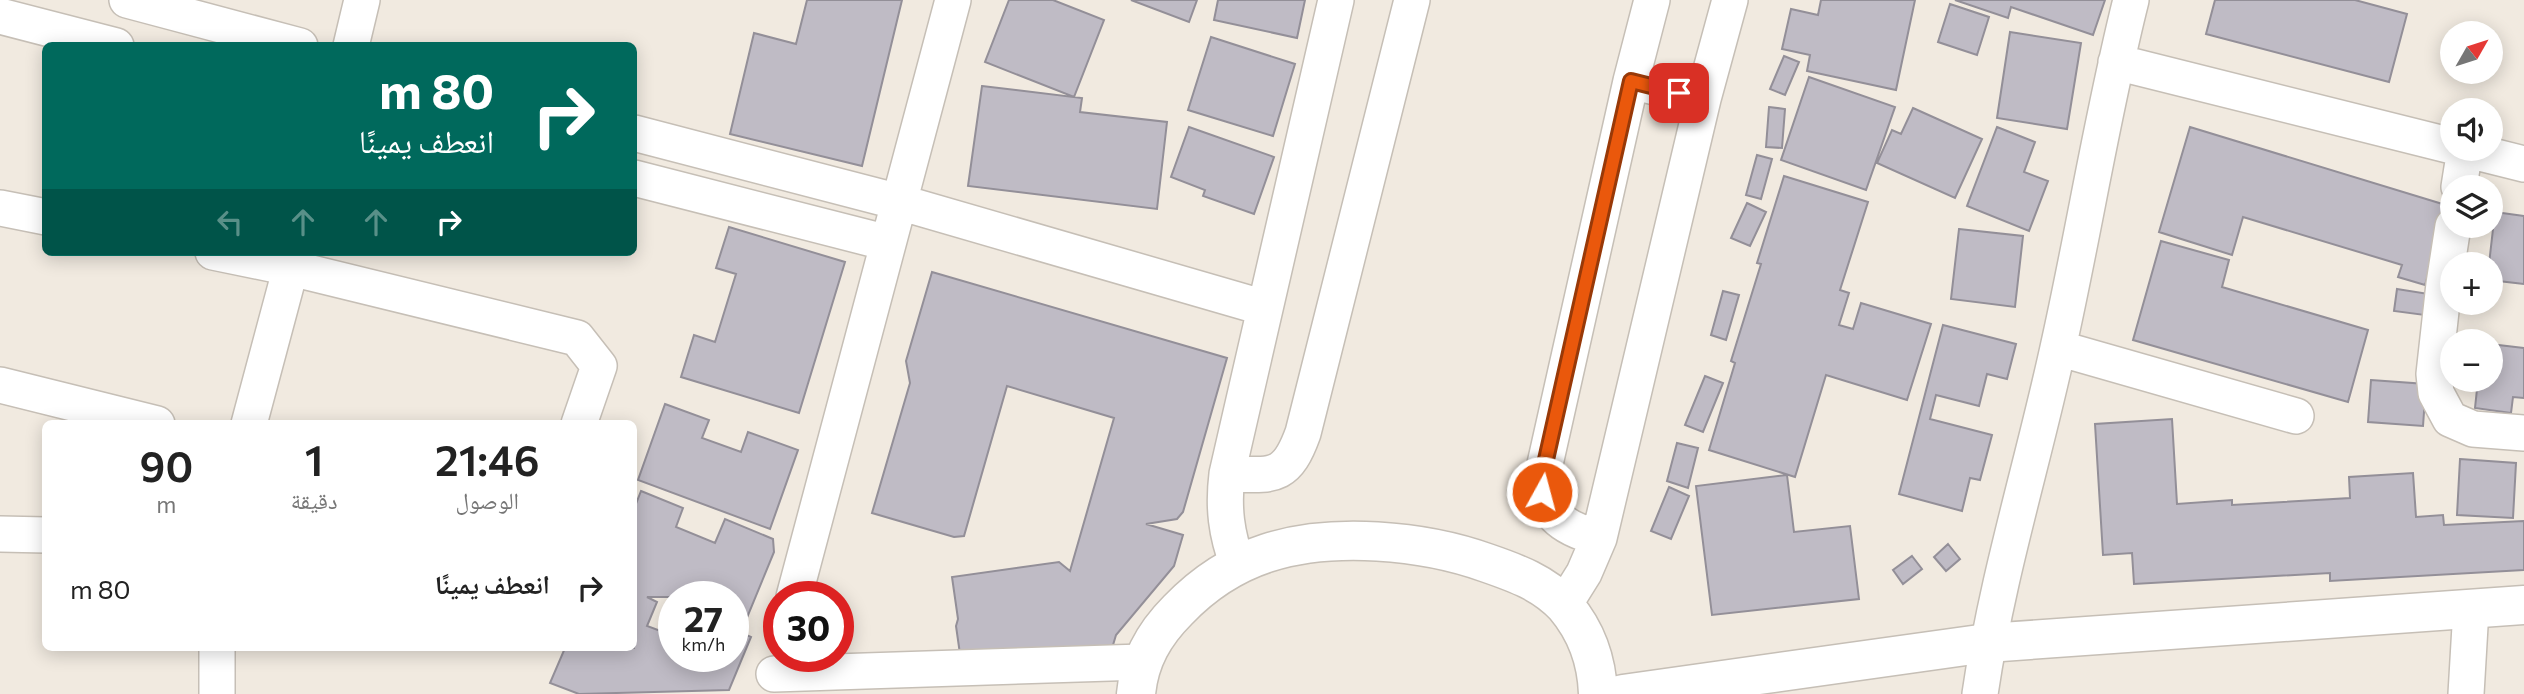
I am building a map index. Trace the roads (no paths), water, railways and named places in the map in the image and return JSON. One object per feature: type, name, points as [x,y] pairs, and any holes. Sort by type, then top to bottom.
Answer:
[{"type":"street","points":[[127,0],[285,42]]},
{"type":"street","points":[[352,42],[362,0]]},
{"type":"street","points":[[798,581],[953,0]]},
{"type":"street","points":[[1238,565],[1229,543],[1225,520],[1227,474],[1336,0]]},
{"type":"street","points":[[1227,474],[1268,475],[1283,468],[1294,456],[1303,433],[1412,0]]},
{"type":"street","points":[[1599,538],[1579,533],[1552,514],[1542,492],[1543,473],[1631,81],[1652,0]]},
{"type":"street","points":[[1564,605],[1584,573],[1599,538],[1703,99],[1730,0]]},
{"type":"street","points":[[1979,694],[1987,643],[2058,348],[2131,0]]},
{"type":"street","points":[[0,16],[101,42]]},
{"type":"street","points":[[2116,62],[2440,143]]},
{"type":"street","points":[[1631,81],[1703,99]]},
{"type":"street","points":[[637,134],[899,202],[1265,308]]},
{"type":"street","points":[[2503,159],[2524,164]]},
{"type":"street","points":[[637,179],[888,243]]},
{"type":"street","points":[[0,208],[42,216]]},
{"type":"street","points":[[2451,238],[2434,374],[2435,393],[2450,419],[2473,429],[2524,433]]},
{"type":"street","points":[[253,256],[293,260],[577,338],[599,366],[580,420]]},
{"type":"street","points":[[250,420],[293,260]]},
{"type":"street","points":[[2058,348],[2296,416]]},
{"type":"street","points":[[0,385],[141,420]]},
{"type":"street","points":[[0,534],[42,535]]},
{"type":"street","points":[[774,675],[1139,678],[1151,643],[1189,598],[1213,580],[1238,565],[1297,545],[1354,541],[1412,545],[1468,556],[1523,575],[1545,588],[1564,605],[1591,648],[1597,672],[1598,694]]},
{"type":"street","points":[[1623,694],[1987,643],[2524,605]]},
{"type":"street","points":[[2466,694],[2471,609]]},
{"type":"street","points":[[217,651],[217,694]]}]
